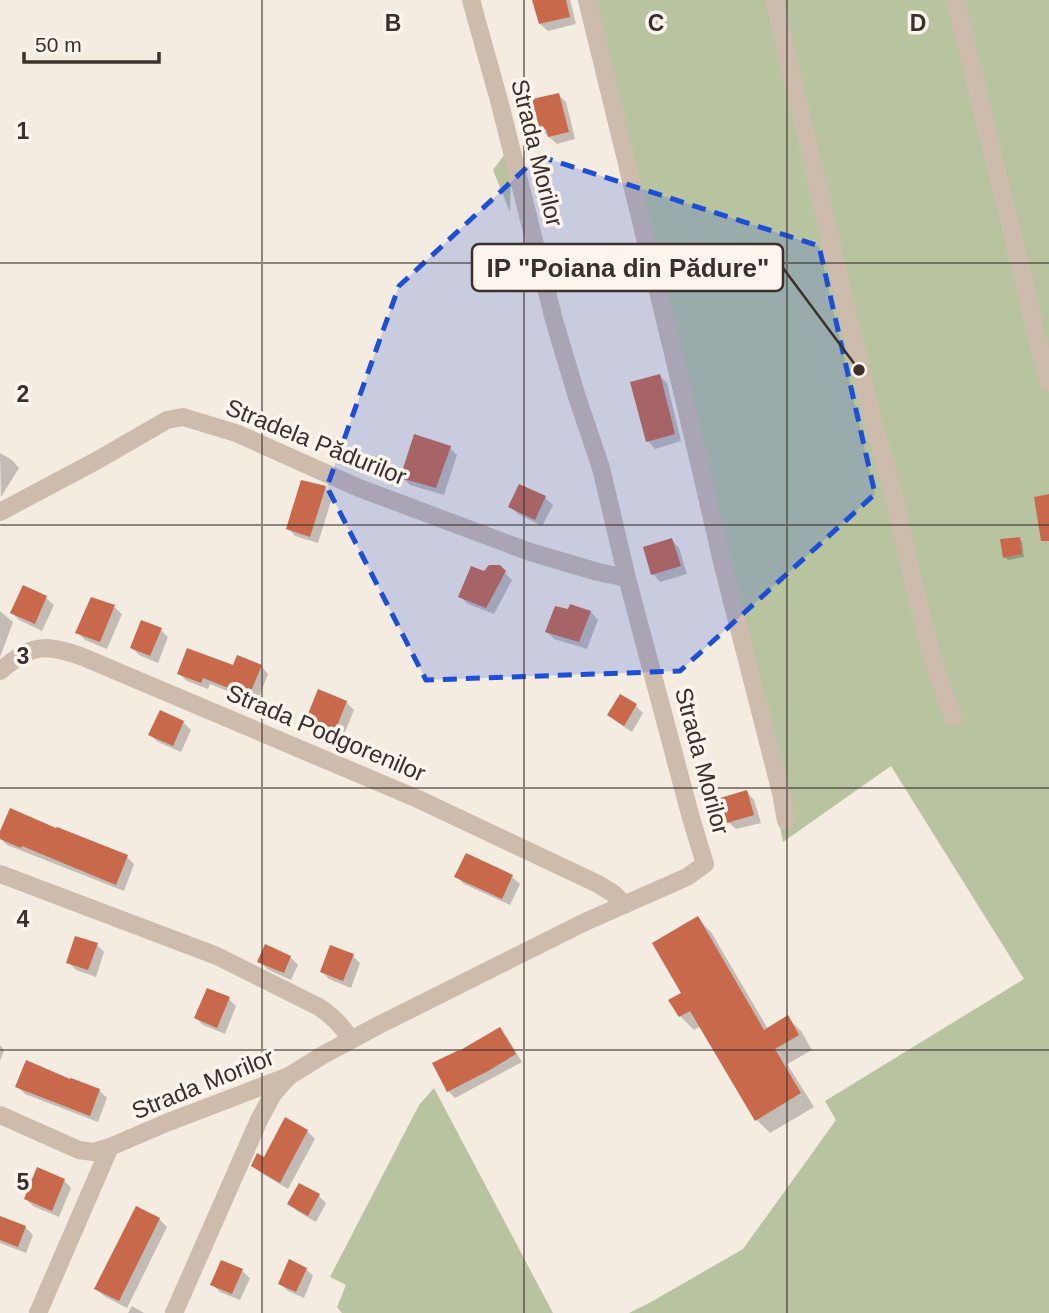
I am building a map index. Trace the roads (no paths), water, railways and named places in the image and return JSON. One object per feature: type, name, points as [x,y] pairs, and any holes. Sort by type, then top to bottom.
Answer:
[{"type":"street","name":"Strada Morilor","points":[[0,1115],[79,1150],[93,1152],[110,1147],[289,1076],[351,1040],[585,922],[687,877],[705,864],[627,578],[601,468],[554,320],[471,0]]},
{"type":"street","points":[[587,0],[786,821]]},
{"type":"street","points":[[774,0],[872,418],[933,660],[954,718]]},
{"type":"street","points":[[956,0],[1049,383]]},
{"type":"street","name":"Stradela Pădurilor","points":[[0,512],[167,420],[183,417],[236,433],[359,488],[530,552],[627,578]]},
{"type":"street","name":"Strada Podgorenilor","points":[[0,671],[24,653],[42,647],[83,657],[418,799],[598,884],[625,905]]},
{"type":"street","points":[[0,874],[217,956],[319,1007],[341,1024],[351,1040]]},
{"type":"street","points":[[174,1313],[259,1120],[273,1094],[289,1076]]},
{"type":"street","points":[[38,1313],[110,1147]]},
{"type":"place","name":"IP \"Poiana din Pădure\"","points":[[859,370]]}]
